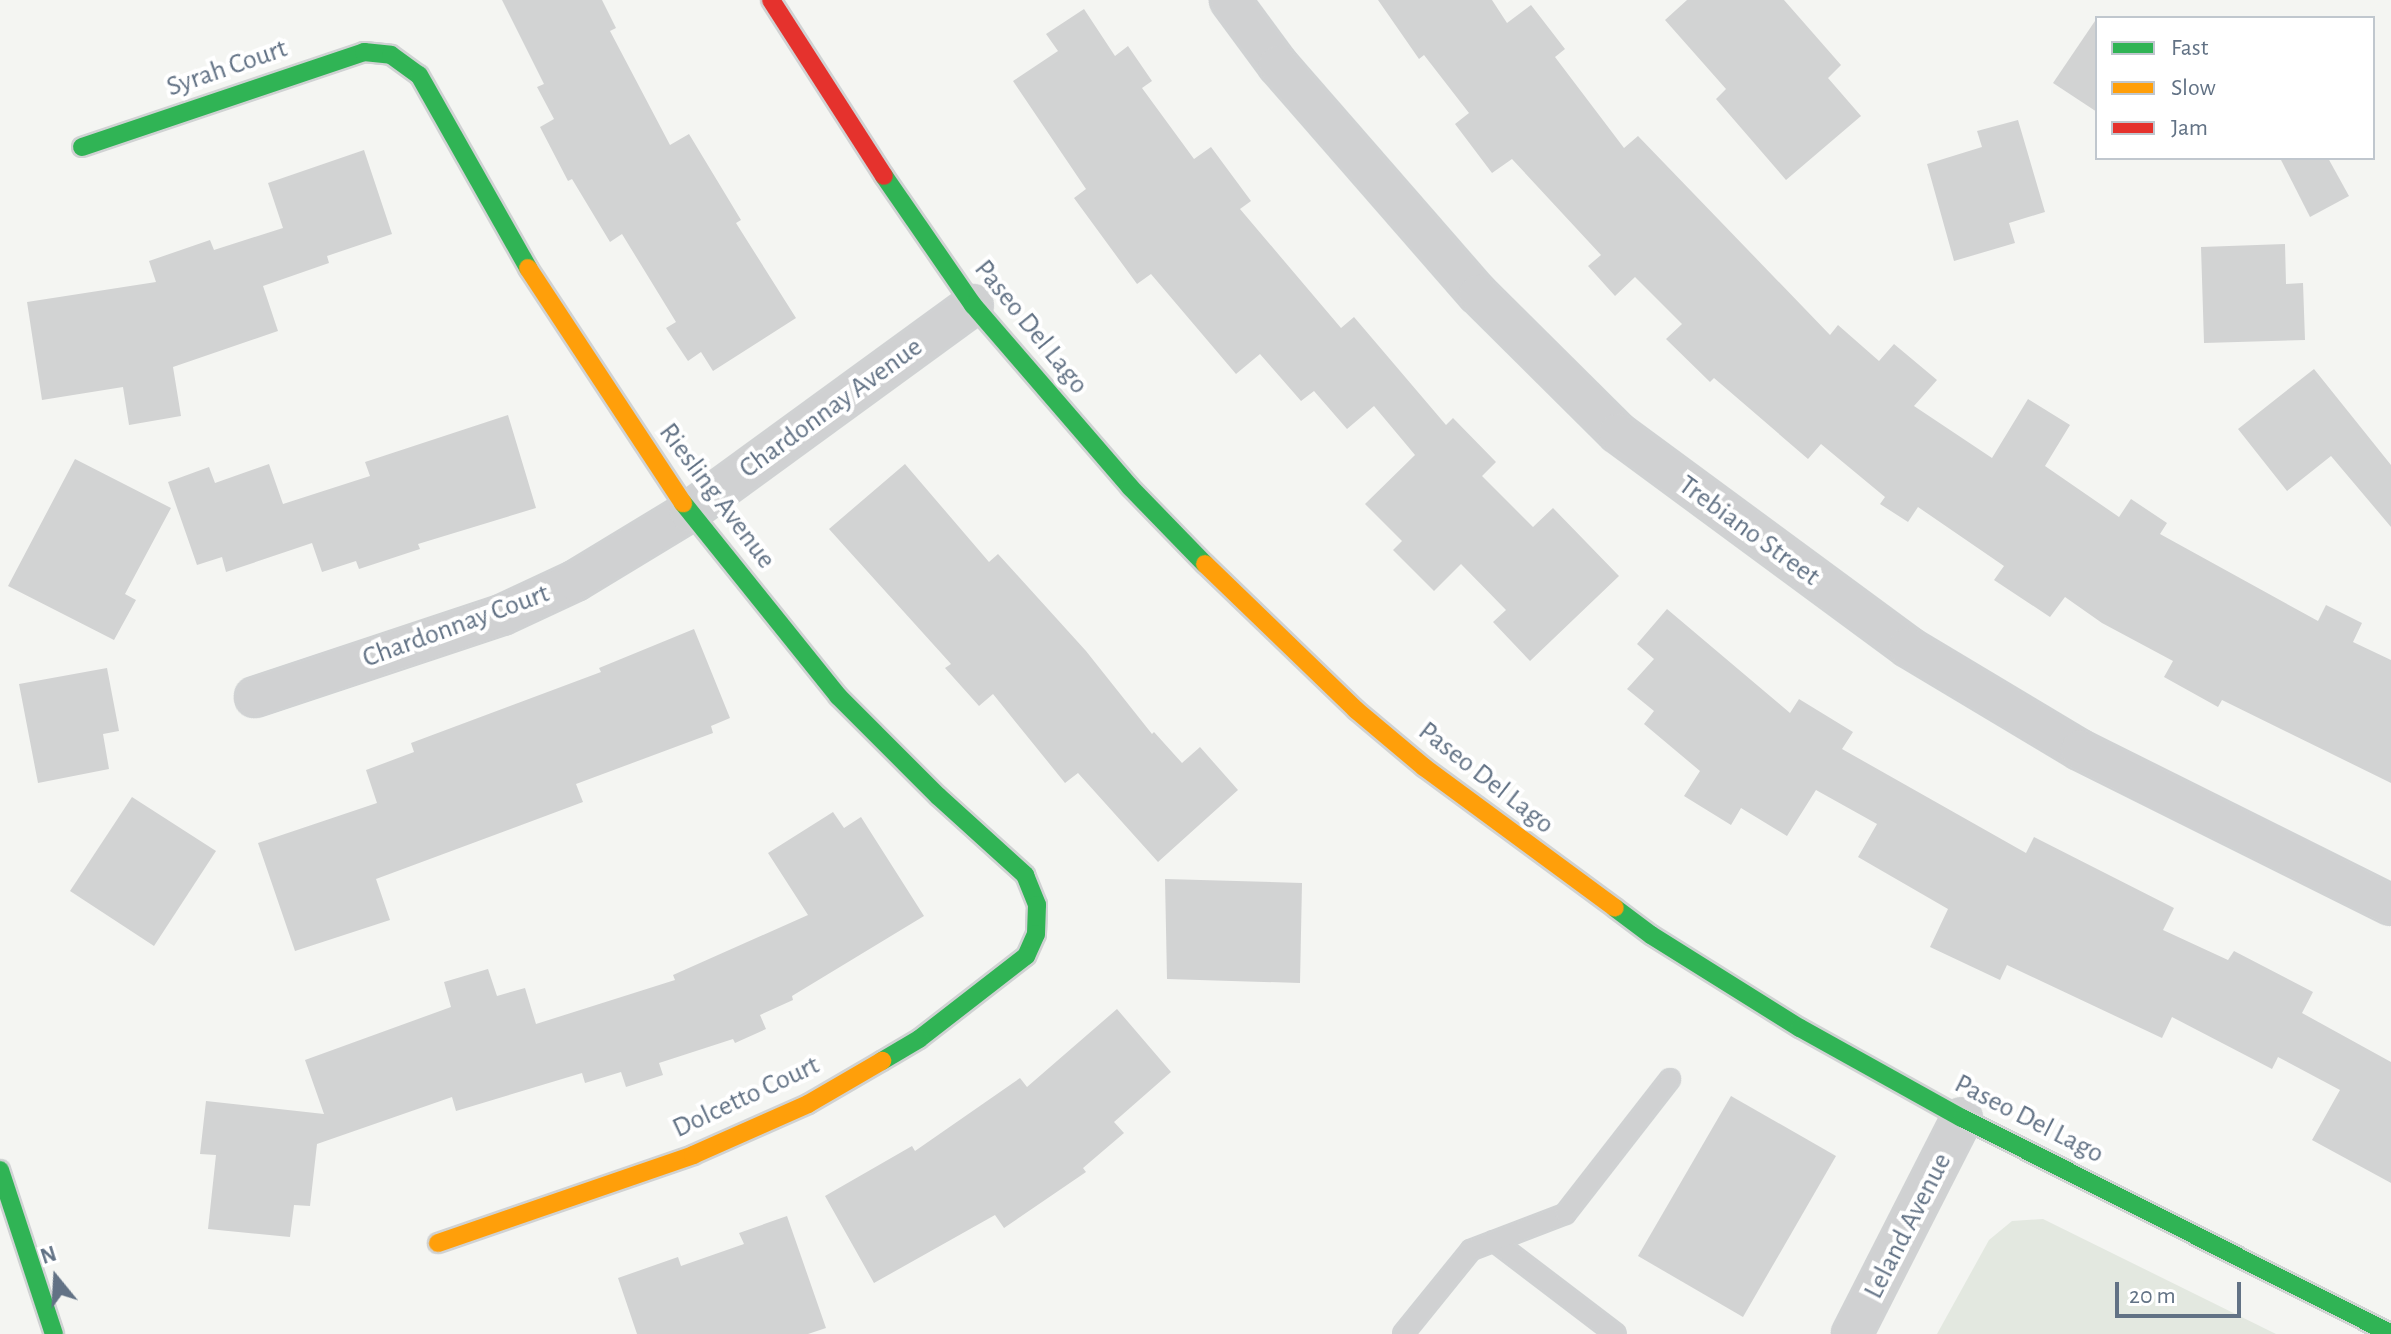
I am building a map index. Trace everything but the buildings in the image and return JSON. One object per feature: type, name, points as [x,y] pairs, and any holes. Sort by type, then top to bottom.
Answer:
[{"type":"street","name":"Paseo Del Lago","points":[[771,0],[846,121],[973,305],[1084,435],[1193,552],[1297,656],[1424,767],[1506,831],[1651,935],[1800,1028],[1962,1118],[2391,1334]]},
{"type":"street","name":"Trebiano Street","points":[[1230,0],[1278,65],[1478,294],[1618,433],[1908,647],[2080,750],[2391,905]]},
{"type":"street","name":"Syrah Court","points":[[82,147],[364,52],[391,55]]},
{"type":"street","name":"Riesling Avenue","points":[[391,55],[419,75],[499,222],[584,358],[689,512],[838,696],[938,796],[1025,875],[1037,905],[1036,934]]},
{"type":"street","name":"Chardonnay Avenue","points":[[689,512],[973,305]]},
{"type":"street","name":"Chardonnay Court","points":[[255,697],[502,615],[575,581],[689,512]]},
{"type":"street","name":"Dolcetto Court","points":[[438,1243],[693,1155],[808,1104],[919,1039],[1026,956],[1036,934]]},
{"type":"street","name":"Leland Avenue","points":[[1852,1334],[1962,1118]]},
{"type":"street","points":[[0,1170],[54,1334]]},
{"type":"lane","points":[[1403,1334],[1471,1250],[1565,1214],[1670,1079]]},
{"type":"lane","points":[[1494,1241],[1616,1334]]},
{"type":"shaded area","points":[[2043,1219],[2276,1334],[1937,1334],[1989,1240],[2012,1221]]},
{"type":"traffic: fast","points":[[82,147],[364,52],[391,55],[419,75],[528,268]]},
{"type":"traffic: fast","points":[[884,176],[973,305],[1130,487],[1205,564]]},
{"type":"traffic: fast","points":[[683,503],[838,696],[938,796],[1025,875],[1037,905],[1036,934],[1026,956],[919,1039],[882,1061]]},
{"type":"traffic: fast","points":[[1615,908],[1651,935],[1800,1028],[1962,1118],[2391,1334]]},
{"type":"traffic: fast","points":[[0,1170],[54,1334]]},
{"type":"traffic: slow","points":[[528,268],[683,503]]},
{"type":"traffic: slow","points":[[1205,564],[1356,710],[1424,767],[1615,908]]},
{"type":"traffic: slow","points":[[438,1243],[693,1155],[808,1104],[882,1061]]},
{"type":"traffic: jam","points":[[771,0],[884,176]]}]
